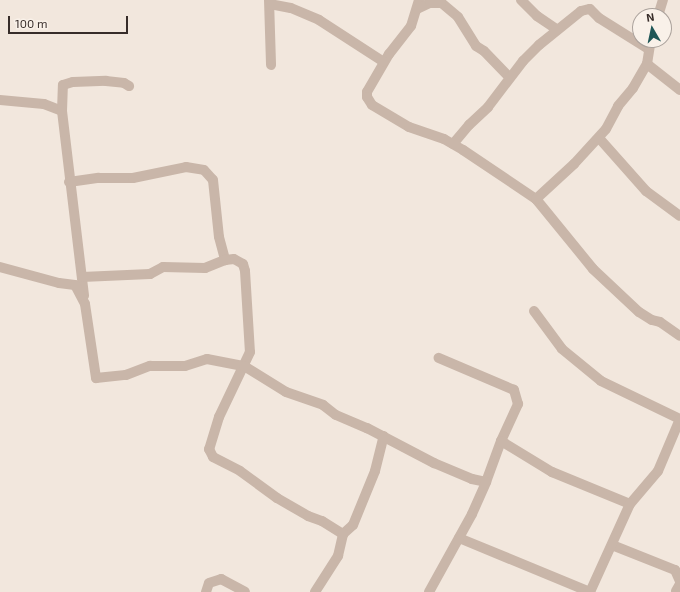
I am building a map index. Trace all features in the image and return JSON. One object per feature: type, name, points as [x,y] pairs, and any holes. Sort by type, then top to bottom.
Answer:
[{"type":"street","points":[[521,0],[537,16],[556,29]]},
{"type":"street","points":[[271,65],[270,2],[291,8],[319,20],[384,62]]},
{"type":"street","points":[[506,74],[484,51],[476,46],[458,17],[440,2],[418,4],[411,26],[384,62],[367,92],[367,97],[372,105],[410,127],[453,144],[480,160],[536,199],[592,269],[639,312],[652,320],[660,322],[680,336]]},
{"type":"street","points":[[453,144],[469,125],[488,107],[523,61],[556,29],[581,11],[590,9],[599,18],[632,35]]},
{"type":"street","points":[[536,199],[599,138],[606,129],[618,106],[633,88],[647,64],[649,48]]},
{"type":"street","points":[[647,64],[680,90]]},
{"type":"street","points":[[129,86],[124,83],[106,81],[73,82],[63,86],[62,111],[69,182],[96,378],[126,375],[150,366],[185,366],[207,358],[244,366],[286,392],[323,406],[336,415],[384,436],[434,463],[472,479],[486,482]]},
{"type":"street","points":[[0,100],[44,104],[62,111]]},
{"type":"street","points":[[599,138],[646,191],[680,216]]},
{"type":"street","points":[[69,182],[98,178],[133,178],[186,167],[204,170],[213,180],[218,236],[224,260]]},
{"type":"street","points":[[82,277],[150,274],[164,267],[205,268],[224,260],[234,259],[243,264],[245,271],[250,352],[219,417],[209,449],[213,457],[240,471],[277,498],[308,516],[322,521],[343,534]]},
{"type":"street","points":[[0,268],[59,283],[75,285],[85,304]]},
{"type":"street","points":[[459,538],[590,592],[630,504],[658,471],[680,419],[601,381],[562,349],[534,311]]},
{"type":"street","points":[[429,592],[459,538],[486,482],[501,441],[518,404],[514,390],[439,358]]},
{"type":"street","points":[[315,592],[338,556],[343,534],[353,525],[372,478],[384,436]]},
{"type":"street","points":[[501,441],[552,472],[630,504]]},
{"type":"street","points":[[612,545],[675,570],[680,581]]},
{"type":"street","points":[[206,592],[209,583],[221,579],[245,592]]}]
